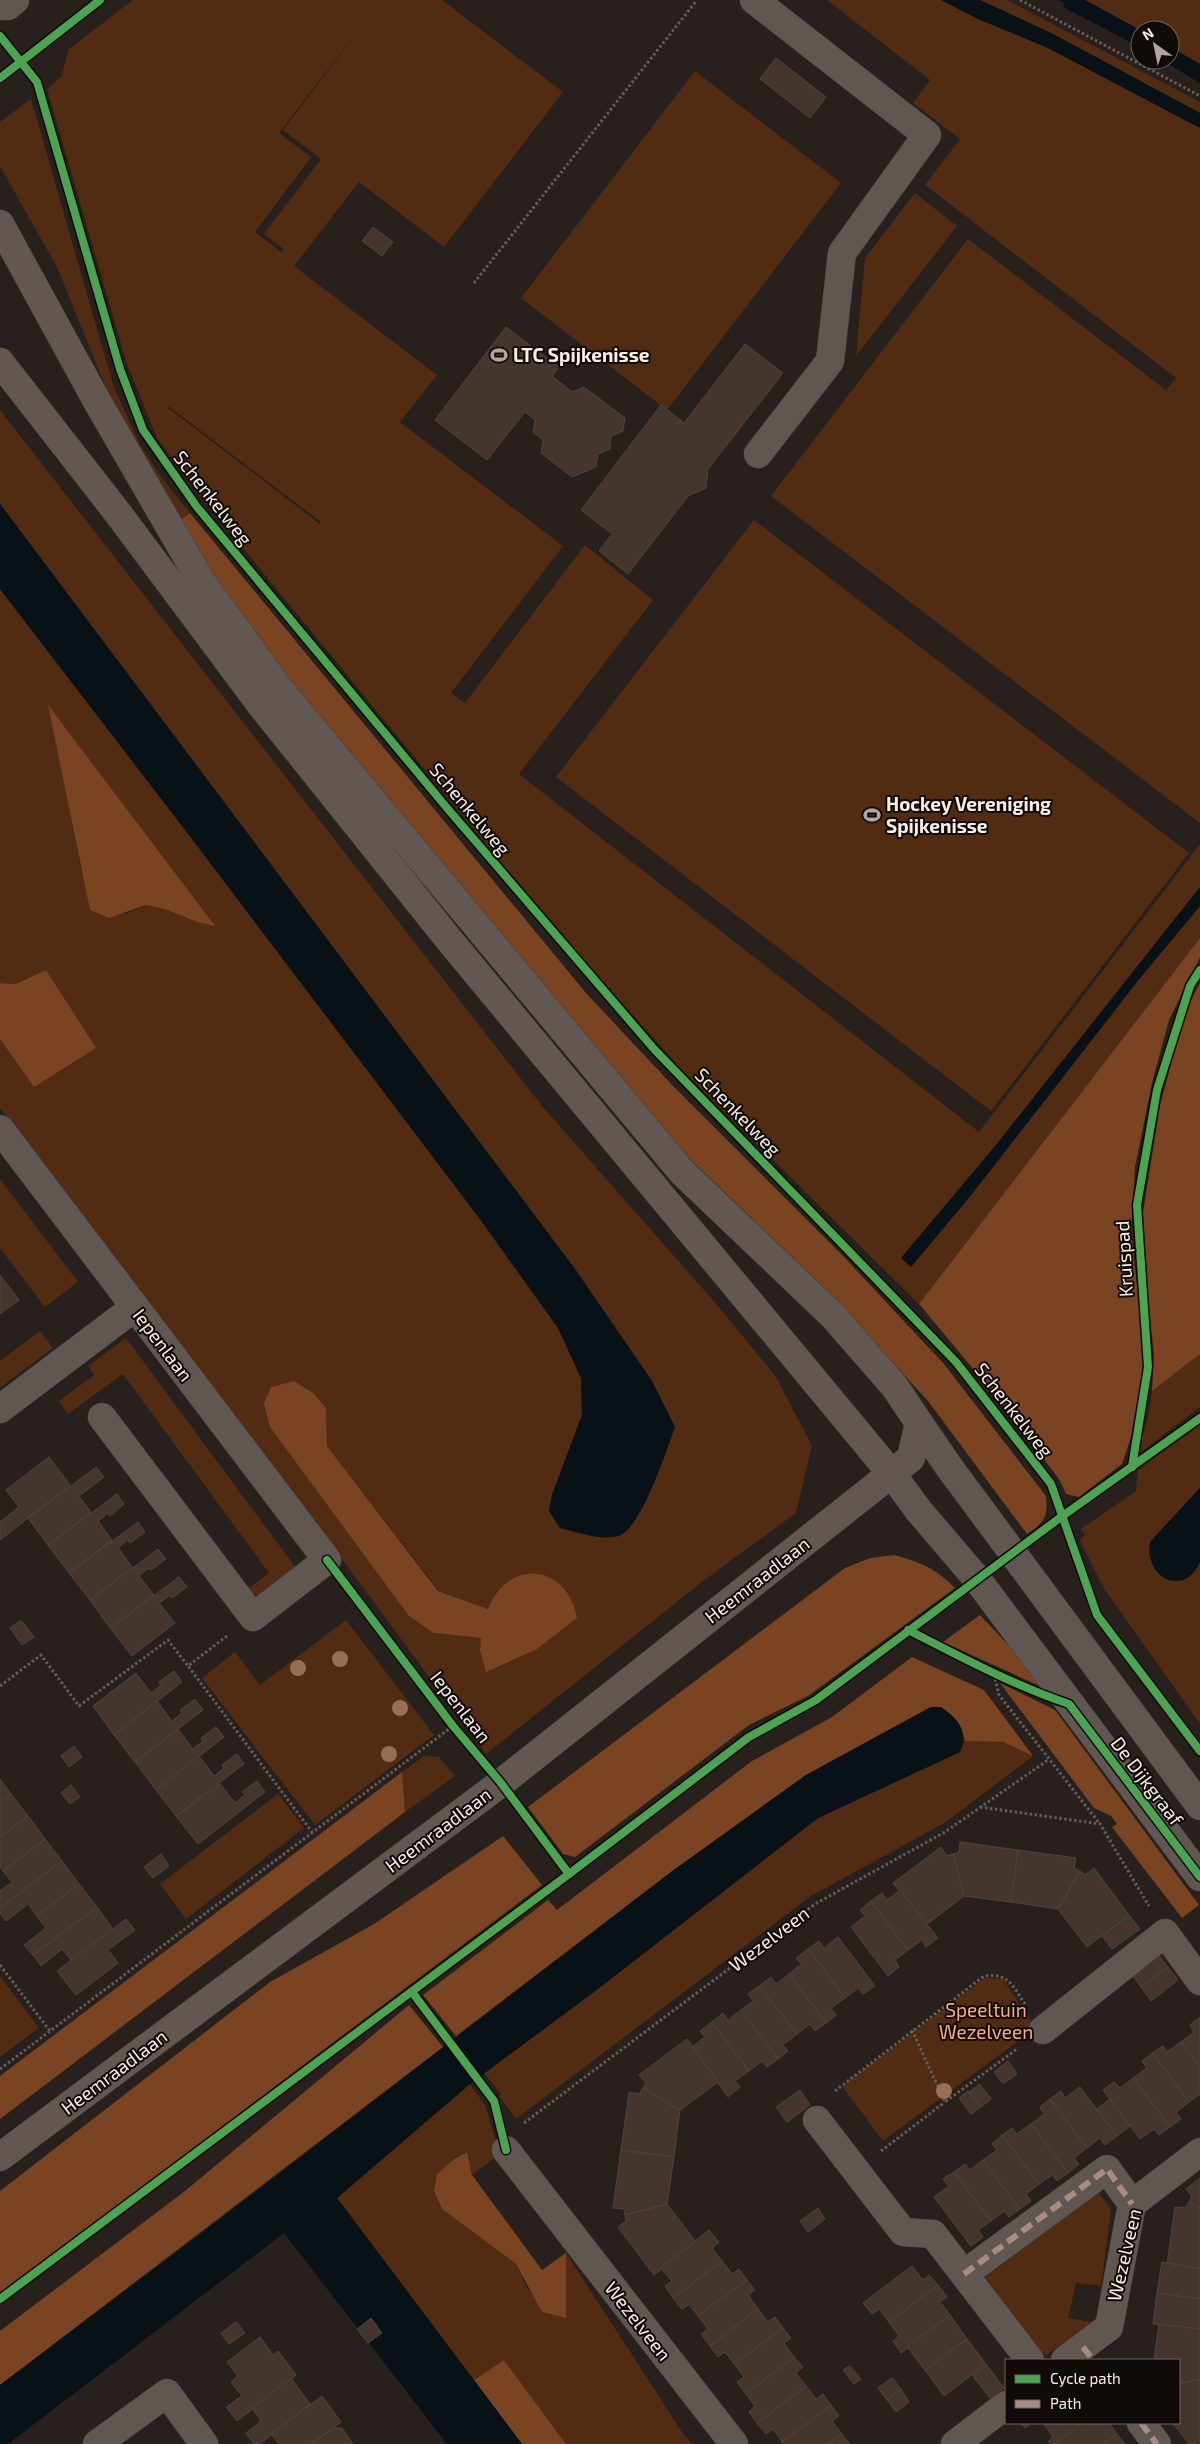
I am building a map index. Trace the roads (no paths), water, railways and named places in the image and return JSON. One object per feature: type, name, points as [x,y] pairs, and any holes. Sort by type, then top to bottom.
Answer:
[{"type":"main road","points":[[0,224],[98,403],[201,581],[281,691],[682,1172],[833,1316],[895,1387],[919,1423],[901,1465],[438,926],[261,705],[117,512],[0,362]]},
{"type":"main road","name":"Heemraadlaan","points":[[0,2158],[501,1783],[901,1465]]},
{"type":"street","points":[[0,6],[8,6],[15,0]]},
{"type":"street","points":[[754,0],[927,135],[842,253],[830,362],[758,454]]},
{"type":"street","name":"Iepenlaan","points":[[0,1129],[327,1560],[253,1617],[102,1417]]},
{"type":"street","points":[[0,1408],[135,1307]]},
{"type":"street","points":[[919,1423],[949,1468]]},
{"type":"street","points":[[901,1465],[949,1468]]},
{"type":"street","name":"De Dijkgraaf","points":[[901,1465],[919,1511],[981,1585],[1200,1877]]},
{"type":"street","name":"De Dijkgraaf","points":[[949,1468],[1200,1806]]},
{"type":"street","points":[[1043,2030],[1165,1933],[1200,1981]]},
{"type":"street","points":[[817,2120],[903,2232],[933,2234],[1029,2359]]},
{"type":"street","name":"Wezelveen","points":[[504,2144],[734,2444]]},
{"type":"street","name":"Wezelveen","points":[[1080,2356],[1109,2327],[1132,2204],[1200,2152]]},
{"type":"street","points":[[964,2274],[1107,2169],[1132,2204]]},
{"type":"street","points":[[97,2444],[167,2393],[204,2444]]},
{"type":"street","points":[[955,2444],[1005,2406]]},
{"type":"street","points":[[1142,2424],[1157,2444]]},
{"type":"place","name":"LTC Spijkenisse","points":[[499,355]]},
{"type":"place","name":"Hockey Vereniging Spijkenisse","points":[[872,815]]},
{"type":"park label","name":"Speeltuin Wezelveen","points":[[986,2021]]}]
